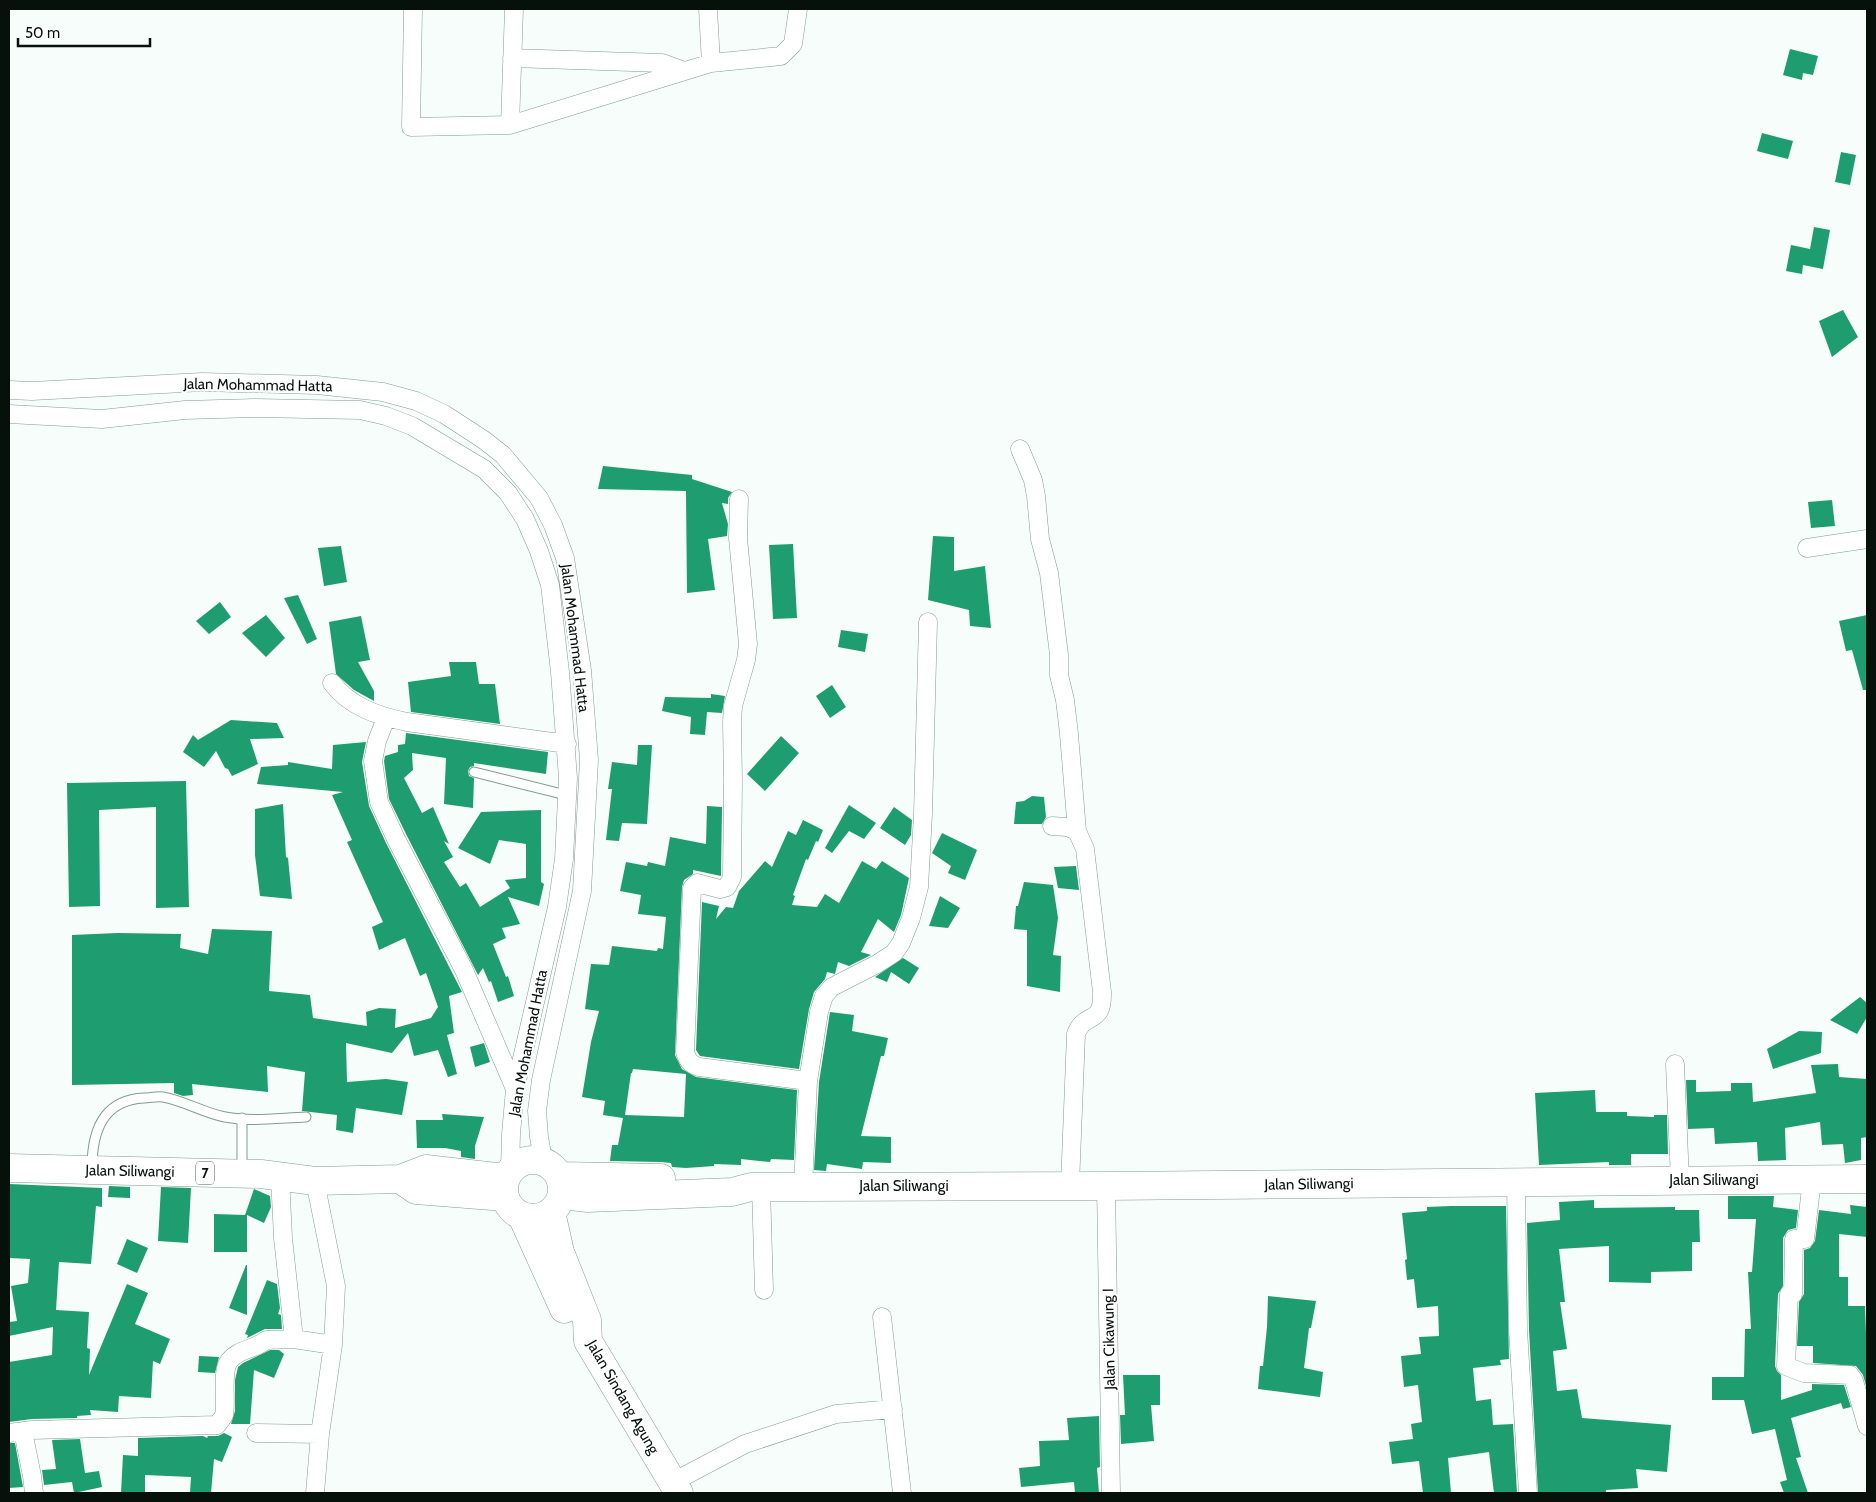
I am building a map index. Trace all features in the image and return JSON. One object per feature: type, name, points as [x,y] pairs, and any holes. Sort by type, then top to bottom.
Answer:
[{"type":"main road","name":"Jalan Siliwangi","points":[[510,1190],[529,1160],[555,1187],[598,1198],[732,1192],[756,1187],[803,1186],[1106,1186],[1867,1179]]},
{"type":"main road","name":"Jalan Siliwangi","points":[[9,1168],[242,1174],[280,1176],[315,1181],[400,1179],[426,1169],[510,1190],[537,1218],[555,1187]]},
{"type":"main road","name":"Jalan Sindang Agung","points":[[555,1187],[560,1252],[587,1320],[588,1341],[676,1488]]},
{"type":"main road","points":[[510,1190],[571,1326],[588,1341]]},
{"type":"street","points":[[414,9],[412,127],[510,125],[711,62],[781,56],[793,44],[798,9]]},
{"type":"street","points":[[510,125],[514,9]]},
{"type":"street","points":[[708,9],[711,62]]},
{"type":"street","points":[[512,58],[662,63],[684,71]]},
{"type":"street","name":"Jalan Mohammad Hatta","points":[[9,390],[41,391],[202,382],[317,385],[383,392],[416,401],[444,414],[484,440],[502,455],[539,498],[553,525],[565,558],[582,670],[590,760],[582,891],[537,1111],[542,1154],[555,1187]]},
{"type":"street","name":"Jalan Mohammad Hatta","points":[[9,414],[102,419],[186,410],[255,408],[360,410],[386,416],[412,426],[466,457],[484,469],[508,493],[525,519],[539,551],[550,586],[567,744],[568,778],[564,859],[557,907],[516,1089],[511,1134],[510,1190]]},
{"type":"street","points":[[1020,449],[1033,480],[1040,539],[1049,573],[1059,655],[1059,675],[1065,700],[1069,734],[1077,832],[1085,849],[1099,961],[1102,1005],[1100,1012],[1081,1024],[1076,1034],[1070,1185]]},
{"type":"street","points":[[739,499],[738,538],[748,644],[746,660],[735,696],[732,714],[732,878],[727,887],[720,890],[697,883],[692,888],[685,1052],[688,1060],[699,1067],[808,1081]]},
{"type":"street","points":[[1807,548],[1867,539]]},
{"type":"street","points":[[803,1186],[808,1081],[824,996],[832,987],[878,964],[894,953],[902,943],[919,887],[923,814],[928,622]]},
{"type":"street","points":[[332,682],[346,699],[386,718],[567,744]]},
{"type":"street","points":[[386,718],[377,741],[373,761],[380,802],[396,839],[464,970],[516,1089]]},
{"type":"street","points":[[566,795],[588,800]]},
{"type":"street","points":[[1052,826],[1067,827],[1077,832]]},
{"type":"street","points":[[1675,1064],[1680,1180]]},
{"type":"street","points":[[280,1176],[283,1238],[294,1340]]},
{"type":"street","points":[[1812,1180],[1804,1239],[1794,1239],[1793,1294],[1789,1294],[1786,1366],[1804,1373],[1850,1375],[1854,1380],[1867,1426]]},
{"type":"street","points":[[315,1181],[336,1286],[333,1345],[320,1434],[315,1493]]},
{"type":"street","points":[[1516,1182],[1518,1330],[1528,1493]]},
{"type":"street","name":"Jalan Cikawung I","points":[[1106,1186],[1111,1493]]},
{"type":"street","points":[[756,1187],[764,1290]]},
{"type":"street","points":[[882,1317],[894,1409],[902,1493]]},
{"type":"street","points":[[34,1493],[32,1476],[16,1432],[218,1425],[224,1416],[228,1362],[240,1350],[260,1345],[266,1340],[294,1340],[333,1345]]},
{"type":"street","points":[[676,1488],[745,1444],[836,1414],[894,1409]]},
{"type":"street","points":[[256,1433],[320,1434]]},
{"type":"lane","points":[[474,772],[566,795]]},
{"type":"lane","points":[[92,1170],[92,1148],[100,1123],[114,1105],[132,1098],[162,1097],[225,1117],[256,1120],[306,1117]]},
{"type":"lane","points":[[242,1118],[242,1174]]},
{"type":"building","points":[[1790,49],[1818,56],[1813,75],[1803,73],[1802,80],[1783,75]]},
{"type":"building","points":[[1762,133],[1793,141],[1788,159],[1757,151]]},
{"type":"building","points":[[1841,152],[1856,155],[1850,185],[1835,182]]},
{"type":"building","points":[[1814,227],[1830,230],[1823,269],[1803,265],[1802,274],[1786,271],[1791,245],[1810,249]]},
{"type":"building","points":[[1843,310],[1858,337],[1832,357],[1819,321]]},
{"type":"building","points":[[603,466],[692,475],[692,479],[732,492],[728,498],[728,504],[722,503],[728,524],[727,536],[708,539],[715,590],[687,593],[686,491],[598,489]]},
{"type":"building","points":[[1832,500],[1835,526],[1811,528],[1808,502]]},
{"type":"building","points":[[933,536],[954,537],[954,571],[985,566],[991,628],[970,626],[969,610],[928,600]]},
{"type":"building","points":[[793,544],[797,618],[773,619],[769,545]]},
{"type":"building","points":[[341,546],[347,582],[324,586],[318,548]]},
{"type":"building","points":[[298,595],[317,639],[307,644],[284,598]]},
{"type":"building","points":[[220,602],[231,617],[209,634],[196,621]]},
{"type":"building","points":[[266,615],[285,638],[266,657],[242,633]]},
{"type":"building","points":[[1867,615],[1867,690],[1863,690],[1852,650],[1846,651],[1839,621]]},
{"type":"building","points":[[361,616],[370,660],[358,662],[374,691],[374,701],[354,690],[336,674],[329,622]]},
{"type":"building","points":[[841,630],[868,634],[865,652],[838,647]]},
{"type":"building","points":[[449,662],[476,662],[479,684],[495,684],[500,724],[411,712],[408,682],[451,676]]},
{"type":"building","points":[[832,685],[846,707],[830,718],[816,696]]},
{"type":"building","points":[[711,694],[725,696],[722,713],[707,712],[705,735],[690,734],[691,717],[662,711],[665,697],[711,698]]},
{"type":"building","points":[[231,720],[277,723],[284,738],[250,739],[258,764],[232,776],[228,769],[225,768],[216,751],[204,767],[183,752],[193,735],[198,740]]},
{"type":"building","points":[[406,733],[548,752],[546,774],[474,763],[474,766],[470,767],[468,771],[469,776],[474,778],[473,808],[444,804],[446,758],[412,753],[413,770],[404,778],[422,813],[433,807],[449,844],[444,841],[453,857],[444,862],[460,887],[466,883],[480,907],[510,888],[505,880],[526,878],[526,844],[499,840],[490,864],[458,848],[481,812],[541,810],[541,882],[544,884],[539,906],[508,897],[520,924],[502,928],[506,938],[493,944],[506,977],[508,976],[514,996],[498,1002],[491,981],[489,982],[483,968],[478,975],[389,799],[385,756],[398,752],[398,745],[405,744]]},
{"type":"building","points":[[781,736],[799,753],[765,791],[747,774]]},
{"type":"building","points":[[366,742],[362,762],[369,806],[462,992],[449,996],[454,1033],[447,1035],[457,1074],[448,1077],[438,1050],[414,1056],[408,1033],[392,1053],[346,1043],[347,1082],[386,1079],[408,1082],[402,1115],[356,1108],[353,1133],[336,1130],[337,1115],[302,1111],[305,1072],[267,1066],[268,1092],[192,1084],[193,1095],[183,1096],[174,1093],[174,1083],[72,1085],[72,935],[118,933],[181,934],[180,948],[208,954],[212,929],[272,931],[269,991],[310,995],[313,1018],[367,1026],[366,1012],[379,1008],[396,1009],[395,1028],[431,1018],[438,1007],[426,973],[420,976],[405,938],[379,950],[372,927],[383,922],[347,842],[352,840],[332,795],[343,792],[257,784],[261,767],[288,765],[288,762],[332,769],[333,745]]},
{"type":"building","points":[[638,745],[652,745],[647,824],[622,823],[619,841],[606,840],[612,789],[608,789],[612,762],[637,765]]},
{"type":"building","points":[[186,781],[189,907],[156,908],[156,807],[99,810],[100,906],[69,907],[67,783]]},
{"type":"building","points":[[1032,796],[1044,797],[1046,817],[1042,824],[1014,824],[1016,802],[1024,801]]},
{"type":"building","points":[[283,804],[286,857],[288,858],[292,899],[260,896],[255,855],[255,809]]},
{"type":"building","points":[[849,805],[876,823],[864,839],[849,831],[832,853],[825,848]]},
{"type":"building","points":[[707,806],[722,807],[721,876],[693,870],[693,874],[684,880],[682,887],[675,1055],[682,1069],[696,1077],[797,1090],[794,1160],[771,1159],[770,1162],[741,1159],[741,1165],[714,1164],[714,1166],[686,1168],[672,1167],[671,1163],[661,1162],[610,1161],[612,1145],[618,1145],[623,1118],[603,1115],[605,1101],[582,1097],[591,1042],[599,1011],[585,1009],[591,964],[609,965],[612,946],[657,951],[658,948],[663,949],[666,917],[638,914],[641,895],[620,891],[626,862],[647,866],[648,862],[665,866],[670,837],[706,844]],"holes":[[[633,1069],[686,1074],[684,1117],[625,1115]]]},
{"type":"building","points":[[894,807],[912,820],[911,835],[905,845],[880,828]]},
{"type":"building","points":[[803,820],[823,830],[808,860],[806,859],[793,895],[795,896],[792,905],[817,907],[825,894],[839,903],[862,861],[876,869],[882,861],[909,878],[901,915],[894,932],[878,919],[861,952],[871,955],[849,966],[838,962],[835,974],[827,972],[825,979],[814,992],[809,1009],[799,1069],[700,1056],[696,1050],[702,902],[719,906],[716,919],[726,907],[733,908],[739,891],[765,861],[772,867],[788,831],[796,835]]},
{"type":"building","points":[[942,833],[977,850],[965,880],[948,873],[951,866],[932,853]]},
{"type":"building","points":[[1076,866],[1079,890],[1058,888],[1054,867]]},
{"type":"building","points":[[1024,882],[1053,885],[1058,918],[1053,955],[1061,956],[1060,992],[1027,986],[1027,930],[1014,929],[1016,906],[1018,906]]},
{"type":"building","points":[[940,896],[960,908],[948,928],[929,926]]},
{"type":"building","points":[[903,958],[919,968],[909,984],[891,972],[887,982],[875,977]]},
{"type":"building","points":[[1860,997],[1867,1003],[1867,1017],[1857,1034],[1830,1020]]},
{"type":"building","points":[[830,1012],[854,1015],[852,1031],[888,1038],[884,1056],[881,1056],[861,1136],[891,1137],[891,1163],[863,1162],[862,1169],[827,1164],[826,1171],[814,1170],[819,1082]]},
{"type":"building","points":[[1799,1031],[1822,1032],[1821,1053],[1773,1069],[1767,1049]]},
{"type":"building","points":[[484,1043],[490,1062],[475,1067],[470,1047]]},
{"type":"building","points":[[1838,1064],[1839,1077],[1867,1079],[1867,1137],[1861,1138],[1861,1160],[1845,1163],[1843,1144],[1822,1145],[1820,1122],[1785,1128],[1786,1160],[1758,1161],[1757,1142],[1715,1144],[1714,1128],[1688,1129],[1686,1080],[1696,1080],[1696,1092],[1731,1091],[1731,1083],[1752,1083],[1753,1102],[1816,1093],[1811,1065]]},
{"type":"building","points":[[1595,1090],[1596,1112],[1627,1112],[1627,1116],[1654,1117],[1654,1115],[1667,1115],[1668,1154],[1631,1154],[1631,1165],[1609,1165],[1609,1162],[1539,1165],[1535,1093]]},
{"type":"building","points":[[442,1114],[484,1117],[475,1146],[475,1159],[461,1157],[461,1151],[445,1148],[417,1148],[416,1120],[443,1120]]},
{"type":"building","points":[[9,1184],[102,1188],[102,1207],[96,1206],[91,1264],[59,1262],[56,1310],[89,1312],[87,1348],[90,1349],[89,1375],[127,1284],[148,1293],[135,1324],[170,1339],[160,1364],[153,1361],[151,1398],[119,1396],[118,1412],[90,1410],[91,1415],[77,1416],[77,1418],[32,1419],[9,1422],[9,1362],[52,1355],[53,1327],[9,1336],[9,1322],[17,1321],[11,1286],[28,1283],[30,1259],[9,1258]]},
{"type":"building","points":[[109,1186],[130,1187],[130,1198],[108,1197]]},
{"type":"building","points":[[161,1187],[191,1188],[188,1243],[158,1241]]},
{"type":"building","points":[[254,1189],[270,1196],[271,1207],[264,1223],[247,1215],[247,1252],[214,1252],[214,1214],[245,1215]]},
{"type":"building","points":[[1728,1196],[1774,1196],[1773,1207],[1798,1210],[1796,1228],[1788,1230],[1783,1238],[1783,1286],[1778,1294],[1775,1366],[1781,1375],[1781,1400],[1812,1390],[1812,1384],[1844,1385],[1851,1407],[1843,1409],[1841,1403],[1791,1418],[1801,1457],[1796,1458],[1808,1493],[1784,1493],[1780,1482],[1787,1480],[1775,1429],[1752,1434],[1744,1400],[1712,1400],[1712,1377],[1744,1377],[1745,1329],[1751,1329],[1748,1272],[1752,1272],[1756,1219],[1728,1219]]},
{"type":"building","points":[[1594,1200],[1594,1208],[1675,1207],[1675,1210],[1699,1210],[1700,1242],[1692,1242],[1692,1271],[1651,1272],[1651,1283],[1609,1282],[1609,1246],[1559,1249],[1565,1302],[1560,1302],[1567,1349],[1553,1351],[1557,1391],[1577,1389],[1582,1418],[1671,1425],[1667,1472],[1636,1469],[1638,1488],[1606,1490],[1606,1493],[1538,1493],[1529,1330],[1527,1223],[1560,1220],[1559,1202]]},
{"type":"building","points":[[1850,1205],[1867,1207],[1867,1237],[1839,1234],[1839,1277],[1848,1277],[1848,1306],[1865,1306],[1867,1389],[1863,1375],[1856,1366],[1813,1363],[1813,1346],[1797,1346],[1799,1302],[1804,1294],[1804,1250],[1810,1248],[1815,1241],[1819,1210],[1851,1214]]},
{"type":"building","points":[[1506,1206],[1509,1359],[1500,1360],[1501,1365],[1473,1368],[1476,1401],[1491,1399],[1493,1425],[1513,1424],[1517,1493],[1494,1493],[1489,1452],[1448,1458],[1451,1493],[1423,1493],[1419,1461],[1392,1464],[1389,1442],[1413,1439],[1411,1424],[1422,1422],[1418,1385],[1404,1387],[1401,1356],[1421,1354],[1419,1337],[1439,1336],[1438,1306],[1417,1308],[1414,1279],[1407,1280],[1405,1260],[1407,1259],[1402,1213],[1427,1211],[1427,1207]]},
{"type":"building","points":[[127,1239],[148,1248],[137,1273],[117,1264]]},
{"type":"building","points":[[247,1265],[247,1315],[229,1308]]},
{"type":"building","points":[[267,1280],[277,1284],[280,1308],[278,1314],[281,1315],[282,1329],[265,1329],[247,1338],[248,1335],[245,1334]]},
{"type":"building","points":[[1268,1296],[1316,1301],[1311,1328],[1309,1328],[1304,1368],[1323,1372],[1320,1397],[1258,1389],[1260,1366],[1263,1366]]},
{"type":"building","points":[[270,1350],[279,1350],[284,1354],[274,1378],[254,1370],[250,1424],[231,1424],[235,1411],[235,1380],[238,1367]]},
{"type":"building","points":[[199,1356],[219,1357],[215,1373],[198,1372]]},
{"type":"building","points":[[1123,1375],[1160,1375],[1160,1405],[1151,1405],[1154,1441],[1121,1444],[1120,1415],[1125,1415]]},
{"type":"building","points":[[1099,1416],[1100,1467],[1097,1468],[1099,1493],[1075,1493],[1074,1482],[1021,1487],[1019,1468],[1040,1466],[1039,1441],[1069,1440],[1067,1418]]},
{"type":"building","points":[[224,1433],[232,1437],[222,1462],[214,1459],[211,1493],[190,1493],[191,1477],[145,1475],[145,1493],[121,1493],[123,1455],[138,1456],[138,1438],[203,1436],[207,1438],[208,1436],[218,1436]]},
{"type":"building","points":[[80,1439],[85,1473],[99,1471],[102,1487],[74,1493],[72,1482],[44,1485],[42,1470],[56,1469],[52,1440]]},
{"type":"building","points":[[9,1443],[15,1443],[23,1487],[9,1488]]}]
